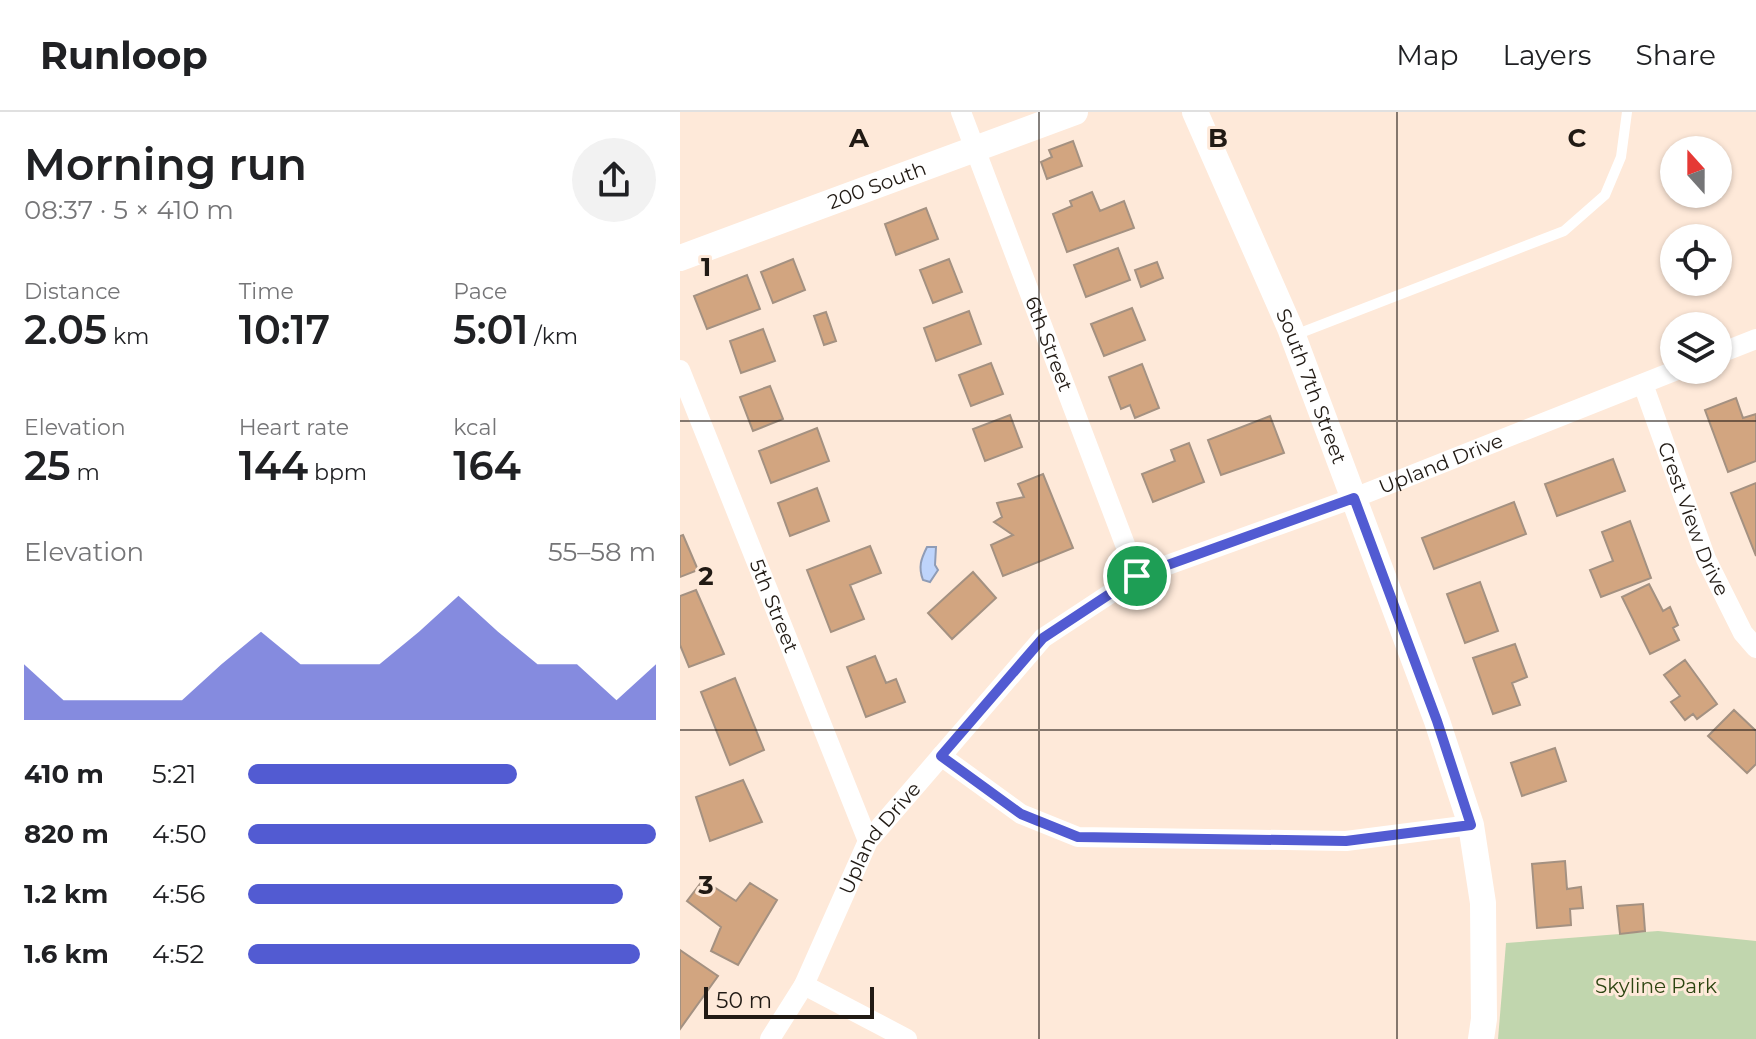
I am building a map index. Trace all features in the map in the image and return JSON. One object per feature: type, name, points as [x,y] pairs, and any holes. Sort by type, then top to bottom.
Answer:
[{"type":"street","name":"6th Street","points":[[961,112],[1137,576]]},
{"type":"street","name":"200 South","points":[[680,258],[1075,112]]},
{"type":"street","name":"South 7th Street","points":[[1195,112],[1293,336],[1437,721],[1471,825],[1483,903],[1484,1019],[1481,1039]]},
{"type":"street","points":[[1732,348],[1756,339]]},
{"type":"street","name":"5th Street","points":[[680,370],[868,841]]},
{"type":"street","name":"Upland Drive","points":[[770,1039],[804,985],[868,841],[1043,638],[1137,576],[1354,498],[1660,377]]},
{"type":"street","name":"Crest View Drive","points":[[1643,384],[1706,559],[1743,633],[1756,648]]},
{"type":"street","points":[[941,756],[1021,814],[1078,837],[1346,841],[1471,825]]},
{"type":"street","points":[[804,985],[907,1039]]},
{"type":"lane","points":[[1293,336],[1564,231],[1605,195],[1621,157],[1627,112]]},
{"type":"green space","name":"Skyline Park","points":[[1658,931],[1756,941],[1756,1039],[1498,1039],[1506,943]]},
{"type":"water","points":[[927,547],[936,547],[935,565],[938,570],[930,582],[923,580],[921,571]]},
{"type":"building","points":[[1073,141],[1082,166],[1047,179],[1041,162],[1052,157],[1049,150]]},
{"type":"building","points":[[1092,192],[1100,211],[1124,201],[1134,228],[1067,252],[1053,214],[1072,206],[1070,201]]},
{"type":"building","points":[[926,208],[938,239],[896,255],[885,224]]},
{"type":"building","points":[[1118,248],[1130,280],[1086,297],[1074,265]]},
{"type":"building","points":[[793,259],[805,290],[773,303],[761,272]]},
{"type":"building","points":[[949,259],[962,292],[933,303],[920,270]]},
{"type":"building","points":[[1157,262],[1163,278],[1141,287],[1135,270]]},
{"type":"building","points":[[747,275],[760,309],[707,329],[694,296]]},
{"type":"building","points":[[1132,308],[1145,340],[1104,356],[1091,324]]},
{"type":"building","points":[[969,311],[981,344],[936,361],[924,328]]},
{"type":"building","points":[[826,312],[836,341],[824,345],[814,316]]},
{"type":"building","points":[[763,329],[775,361],[741,373],[730,341]]},
{"type":"building","points":[[991,363],[1003,394],[971,406],[959,375]]},
{"type":"building","points":[[1142,364],[1159,408],[1135,418],[1130,405],[1121,409],[1109,377]]},
{"type":"building","points":[[770,386],[783,419],[753,431],[740,397]]},
{"type":"building","points":[[1736,398],[1743,418],[1756,414],[1756,461],[1728,472],[1705,410]]},
{"type":"building","points":[[1010,415],[1022,447],[985,461],[973,429]]},
{"type":"building","points":[[1270,416],[1284,453],[1221,475],[1208,440]]},
{"type":"building","points":[[817,428],[829,461],[771,483],[759,451]]},
{"type":"building","points":[[1189,443],[1204,482],[1153,502],[1142,474],[1175,461],[1171,450]]},
{"type":"building","points":[[1613,459],[1625,491],[1557,516],[1545,484]]},
{"type":"building","points":[[1043,474],[1073,548],[1003,576],[991,545],[1013,535],[994,522],[1002,517],[997,503],[1024,497],[1018,484]]},
{"type":"building","points":[[1756,483],[1756,556],[1731,493]]},
{"type":"building","points":[[817,488],[829,521],[790,536],[778,503]]},
{"type":"building","points":[[1514,502],[1526,534],[1434,569],[1422,538]]},
{"type":"building","points":[[1630,521],[1651,578],[1601,597],[1590,570],[1613,561],[1602,532]]},
{"type":"building","points":[[683,535],[698,570],[680,577],[680,536]]},
{"type":"building","points":[[870,546],[881,573],[850,585],[864,619],[831,632],[807,570]]},
{"type":"building","points":[[973,572],[996,598],[952,639],[928,613]]},
{"type":"building","points":[[1480,582],[1498,631],[1465,643],[1447,594]]},
{"type":"building","points":[[1649,584],[1663,611],[1670,607],[1678,625],[1673,628],[1679,640],[1650,654],[1622,597]]},
{"type":"building","points":[[696,590],[724,654],[689,667],[680,645],[680,596]]},
{"type":"building","points":[[1515,644],[1527,677],[1512,683],[1520,705],[1493,714],[1473,658]]},
{"type":"building","points":[[875,656],[886,683],[896,679],[905,702],[866,717],[847,667]]},
{"type":"building","points":[[1685,660],[1717,704],[1697,719],[1693,714],[1685,720],[1671,702],[1680,696],[1664,675]]},
{"type":"building","points":[[735,678],[764,750],[730,765],[701,692]]},
{"type":"building","points":[[1734,710],[1756,731],[1756,764],[1747,773],[1708,736]]},
{"type":"building","points":[[1555,748],[1566,781],[1522,796],[1511,763]]},
{"type":"building","points":[[743,780],[762,822],[710,841],[696,797]]},
{"type":"building","points":[[1565,861],[1567,889],[1581,887],[1583,908],[1570,909],[1571,925],[1537,928],[1532,864]]},
{"type":"building","points":[[703,880],[736,901],[750,883],[777,900],[738,965],[711,951],[721,927],[687,901]]},
{"type":"building","points":[[1643,904],[1645,931],[1620,934],[1617,906]]},
{"type":"building","points":[[680,950],[718,976],[680,1029]]},
{"type":"route","points":[[1354,498],[1437,721],[1471,825],[1346,841],[1078,837],[1021,814],[941,756],[1043,638],[1137,576],[1354,498]]}]
